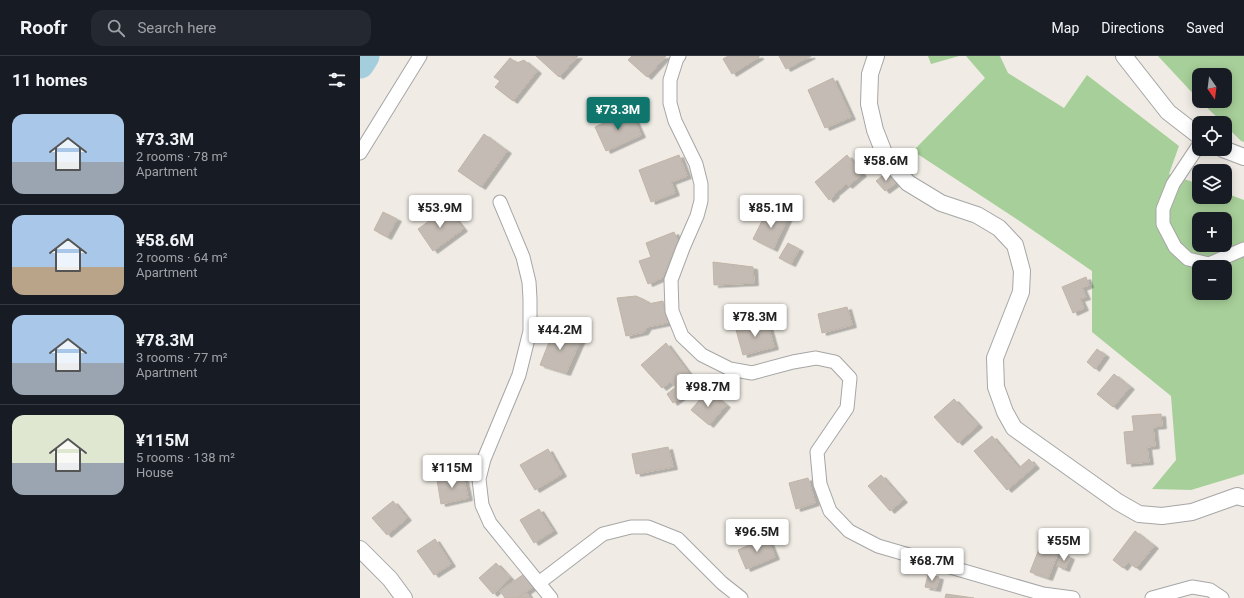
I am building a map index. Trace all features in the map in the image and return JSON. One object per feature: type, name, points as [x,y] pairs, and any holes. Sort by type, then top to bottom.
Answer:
[{"type":"street","points":[[360,153],[420,56]]},
{"type":"street","points":[[679,56],[670,80],[670,103],[675,121],[696,164],[701,184],[701,201],[697,216],[671,280],[672,311],[682,336],[702,355],[730,369],[752,373],[793,362],[816,358],[835,362],[850,378],[846,408],[817,452],[820,484],[830,511],[848,531],[878,546],[1044,594],[1073,598]]},
{"type":"street","points":[[876,56],[870,74],[868,104],[875,130],[886,158],[908,183],[941,203],[977,215],[999,228],[1015,246],[1022,271],[1021,292],[995,358],[996,387],[1005,412],[1014,428],[1118,502],[1139,514],[1162,516],[1192,512],[1237,496],[1244,498]]},
{"type":"street","points":[[1124,56],[1168,112],[1192,131]]},
{"type":"street","points":[[1232,152],[1244,157]]},
{"type":"street","points":[[1192,156],[1173,184],[1164,209],[1163,224],[1175,247],[1188,259],[1209,264],[1244,249]]},
{"type":"street","points":[[500,202],[523,257],[529,282],[530,331],[519,375],[484,459],[479,479],[482,505],[490,523],[540,582],[551,598]]},
{"type":"street","points":[[540,582],[603,534],[631,528],[648,527],[678,539],[722,583],[741,598]]},
{"type":"street","points":[[360,549],[390,578],[404,598]]},
{"type":"street","points":[[1152,598],[1192,587],[1210,590],[1222,598]]},
{"type":"green space","points":[[928,56],[959,56],[931,64]]},
{"type":"green space","points":[[966,56],[1000,56],[1008,73],[1064,108],[1087,75],[1179,146],[1169,174],[1192,182],[1192,204],[1232,204],[1232,196],[1244,200],[1244,474],[1191,490],[1152,489],[1176,460],[1171,396],[1092,332],[1092,271],[913,151],[985,78]]},
{"type":"green space","points":[[1158,56],[1244,56],[1244,142],[1232,132],[1232,116],[1216,116],[1207,108],[1232,108],[1232,68],[1192,68],[1192,92]]},
{"type":"building","points":[[536,56],[578,56],[559,77]]},
{"type":"building","points":[[632,56],[666,56],[647,77],[628,60]]},
{"type":"building","points":[[728,56],[759,57],[732,74],[723,59]]},
{"type":"building","points":[[779,56],[811,56],[786,69]]},
{"type":"building","points":[[510,58],[517,63],[524,60],[537,71],[513,101],[495,87],[500,81],[494,77]]},
{"type":"building","points":[[833,78],[851,117],[825,128],[808,90]]},
{"type":"building","points":[[630,110],[641,135],[606,151],[595,127]]},
{"type":"building","points":[[484,134],[507,151],[481,187],[458,171]]},
{"type":"building","points":[[679,155],[687,176],[671,182],[675,193],[651,202],[639,170]]},
{"type":"building","points":[[847,155],[862,174],[848,186],[846,184],[829,200],[815,182]]},
{"type":"building","points":[[887,172],[896,183],[885,191],[876,181]]},
{"type":"building","points":[[447,208],[463,229],[433,251],[418,229]]},
{"type":"building","points":[[777,210],[789,215],[773,249],[753,239],[766,213],[774,217]]},
{"type":"building","points":[[383,212],[397,219],[387,237],[374,230]]},
{"type":"building","points":[[674,232],[678,241],[662,278],[648,284],[639,261],[651,257],[646,243]]},
{"type":"building","points":[[788,243],[799,249],[791,264],[779,258]]},
{"type":"building","points":[[713,262],[753,267],[754,283],[714,285]]},
{"type":"building","points":[[1086,277],[1089,285],[1082,288],[1086,297],[1080,299],[1084,308],[1073,313],[1062,287]]},
{"type":"building","points":[[636,296],[645,300],[648,304],[663,301],[667,323],[647,327],[644,332],[626,336],[617,298]]},
{"type":"building","points":[[847,307],[852,325],[822,333],[818,314]]},
{"type":"building","points":[[767,322],[774,347],[743,355],[736,330]]},
{"type":"building","points":[[555,327],[581,339],[566,373],[540,365]]},
{"type":"building","points":[[666,343],[690,375],[676,387],[670,382],[662,388],[641,365]]},
{"type":"building","points":[[1097,349],[1105,355],[1095,369],[1087,362]]},
{"type":"building","points":[[1114,374],[1130,387],[1113,407],[1097,394]]},
{"type":"building","points":[[676,387],[685,394],[673,403],[667,394]]},
{"type":"building","points":[[708,390],[726,405],[709,425],[691,410]]},
{"type":"building","points":[[954,399],[978,425],[958,443],[934,417]]},
{"type":"building","points":[[1161,414],[1162,426],[1153,427],[1155,446],[1147,447],[1149,462],[1127,464],[1124,432],[1134,431],[1132,416]]},
{"type":"building","points":[[992,436],[1019,468],[1029,459],[1035,466],[1007,490],[974,451]]},
{"type":"building","points":[[668,447],[673,467],[636,474],[632,454]]},
{"type":"building","points":[[548,449],[562,474],[535,490],[520,465]]},
{"type":"building","points":[[463,475],[468,498],[441,504],[437,480]]},
{"type":"building","points":[[881,475],[903,500],[890,511],[868,486]]},
{"type":"building","points":[[808,478],[815,503],[796,509],[789,483]]},
{"type":"building","points":[[393,501],[407,518],[387,535],[372,518]]},
{"type":"building","points":[[539,509],[553,531],[534,543],[520,520]]},
{"type":"building","points":[[1135,531],[1154,546],[1136,568],[1128,562],[1123,568],[1113,560]]},
{"type":"building","points":[[767,537],[775,557],[746,569],[738,550]]},
{"type":"building","points":[[435,539],[451,564],[434,575],[417,551]]},
{"type":"building","points":[[1041,544],[1059,550],[1048,578],[1030,572]]},
{"type":"building","points":[[1063,554],[1070,557],[1065,569],[1057,566]]},
{"type":"building","points":[[496,563],[510,578],[493,594],[479,578]]},
{"type":"building","points":[[524,574],[533,587],[517,598],[505,598],[500,591]]},
{"type":"building","points":[[928,575],[939,577],[936,589],[925,587]]},
{"type":"building","points":[[526,592],[530,598],[519,598]]},
{"type":"building","points":[[946,594],[974,598],[945,598]]},
{"type":"waterway","points":[[360,64],[365,56]]}]
